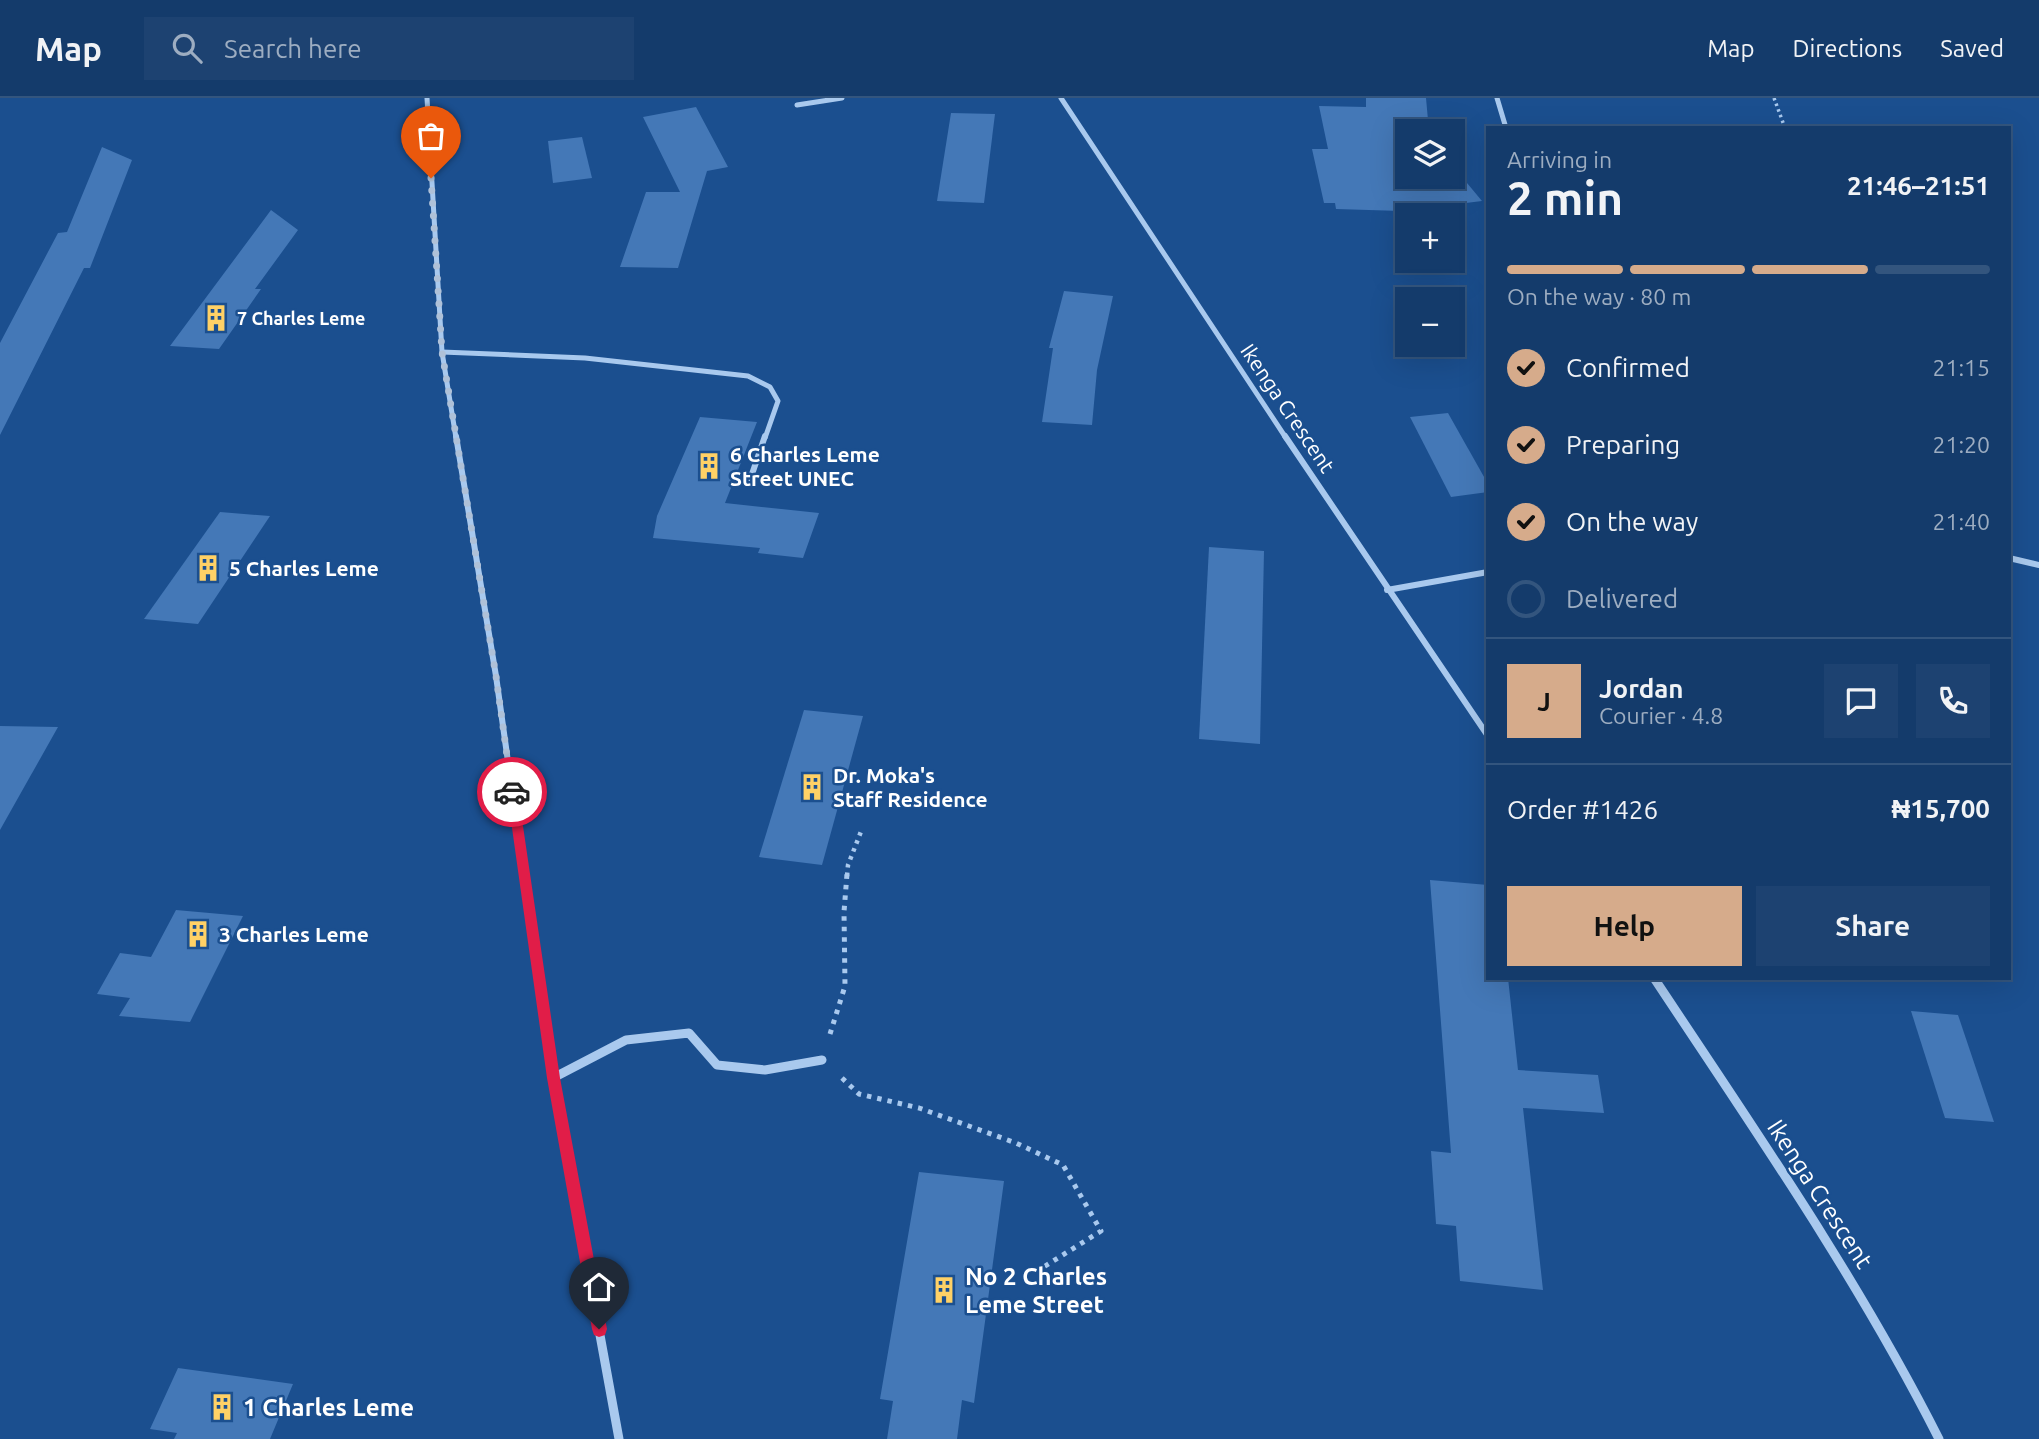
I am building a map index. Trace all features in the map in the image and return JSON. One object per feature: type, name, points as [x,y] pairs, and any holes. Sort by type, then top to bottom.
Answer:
[{"type":"street","points":[[427,98],[442,352],[496,676],[553,1078],[619,1439]]},
{"type":"street","points":[[797,105],[842,98]]},
{"type":"street","name":"Ikenga Crescent","points":[[1061,98],[1387,590],[1486,733]]},
{"type":"street","points":[[1497,98],[1505,126]]},
{"type":"street","points":[[442,352],[585,358],[748,376],[771,387],[778,401],[749,483]]},
{"type":"street","points":[[2011,558],[2039,565]]},
{"type":"street","points":[[1387,590],[1486,572]]},
{"type":"street","name":"Ikenga Crescent","points":[[1655,980],[1866,1300],[1940,1439]]},
{"type":"street","points":[[553,1078],[626,1040],[688,1033],[717,1065],[765,1070],[822,1060]]},
{"type":"path","points":[[1774,98],[1784,126]]},
{"type":"path","points":[[862,829],[848,865],[845,986],[822,1060],[859,1094],[919,1108],[1016,1143],[1063,1165],[1101,1231],[1034,1273]]},
{"type":"building","points":[[1366,98],[1426,98],[1428,119],[1395,119],[1395,189],[1465,189],[1465,181],[1482,201],[1395,203],[1395,211],[1336,209],[1335,203],[1324,203],[1312,149],[1328,149],[1319,106],[1366,107]]},
{"type":"building","points":[[696,107],[728,167],[707,171],[678,268],[620,267],[646,192],[680,192],[643,117]]},
{"type":"building","points":[[951,113],[995,114],[984,203],[937,201]]},
{"type":"building","points":[[582,137],[592,178],[553,183],[548,141]]},
{"type":"building","points":[[102,147],[132,160],[90,268],[84,268],[0,435],[0,343],[58,233],[67,232]]},
{"type":"building","name":"7 Charles Leme","points":[[271,210],[298,230],[255,289],[261,289],[219,349],[170,346]]},
{"type":"building","points":[[1064,291],[1113,296],[1097,370],[1092,425],[1042,422],[1053,348],[1049,348]]},
{"type":"building","points":[[1448,413],[1486,480],[1486,492],[1451,497],[1410,417]]},
{"type":"building","name":"6 Charles Leme Street UNEC","points":[[700,417],[757,422],[725,503],[819,513],[803,558],[758,553],[760,548],[653,538],[657,516]]},
{"type":"building","name":"5 Charles Leme","points":[[220,512],[270,516],[198,624],[144,619]]},
{"type":"building","points":[[1209,547],[1264,551],[1260,744],[1199,739]]},
{"type":"building","name":"Dr. Moka's Staff Residence","points":[[804,710],[863,716],[822,865],[759,857]]},
{"type":"building","points":[[0,726],[58,727],[0,830]]},
{"type":"building","points":[[1430,880],[1486,885],[1486,980],[1508,980],[1518,1070],[1598,1075],[1604,1113],[1523,1108],[1543,1290],[1460,1281],[1456,1226],[1436,1224],[1431,1151],[1451,1153]]},
{"type":"building","name":"3 Charles Leme","points":[[176,910],[243,916],[190,1022],[119,1016],[130,998],[97,994],[120,953],[151,957]]},
{"type":"building","points":[[1911,1011],[1958,1015],[1994,1122],[1945,1118]]},
{"type":"building","name":"No 2 Charles Leme Street","points":[[919,1172],[1004,1181],[974,1403],[962,1400],[957,1439],[887,1439],[893,1401],[880,1399]]},
{"type":"building","name":"1 Charles Leme","points":[[178,1368],[293,1384],[270,1439],[174,1439],[177,1433],[150,1429]]},
{"type":"way so far","points":[[431,178],[442,352],[496,676],[512,792]]},
{"type":"place","name":"7 Charles Leme","points":[[216,318]]},
{"type":"place","name":"6 Charles Leme Street UNEC","points":[[709,466]]},
{"type":"place","name":"5 Charles Leme","points":[[208,568]]},
{"type":"place","name":"Dr. Moka's Staff Residence","points":[[812,787]]},
{"type":"place","name":"3 Charles Leme","points":[[198,934]]},
{"type":"place","name":"No 2 Charles Leme Street","points":[[944,1290]]},
{"type":"place","name":"1 Charles Leme","points":[[222,1407]]},
{"type":"route","points":[[512,792],[553,1078],[599,1329]]}]
